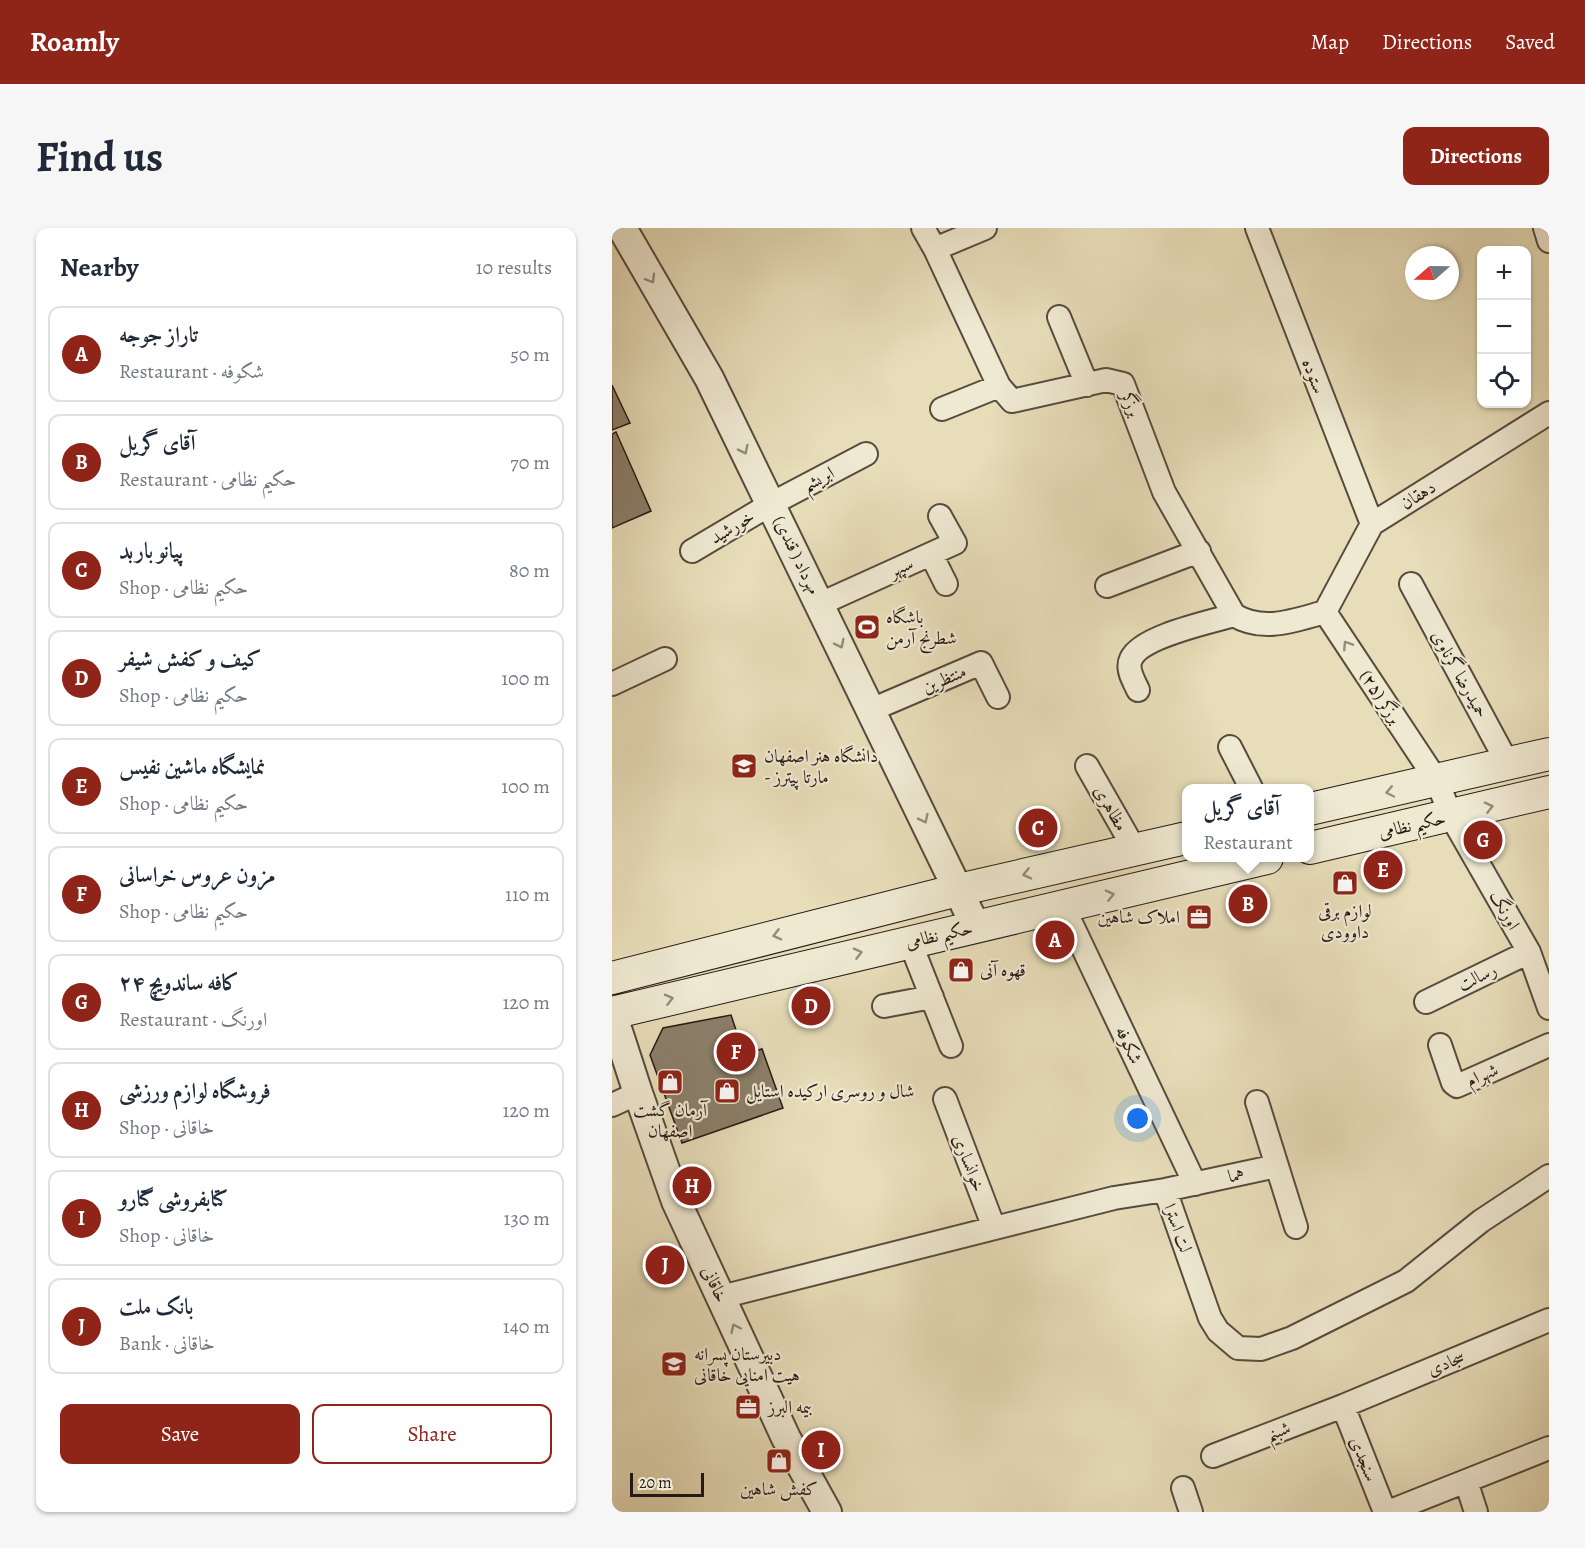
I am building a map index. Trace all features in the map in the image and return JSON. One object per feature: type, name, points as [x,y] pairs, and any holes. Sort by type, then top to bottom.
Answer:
[{"type":"main road","name":"حکیم نظامی","points":[[1314,808],[1549,754]]},
{"type":"main road","name":"حکیم نظامی","points":[[1314,847],[1549,792]]},
{"type":"main road","points":[[612,978],[958,890],[1182,839]]},
{"type":"main road","name":"حکیم نظامی","points":[[612,1013],[1249,862]]},
{"type":"street","name":"مهرداد ( قندی)","points":[[622,228],[709,378],[976,927]]},
{"type":"street","points":[[923,228],[999,386],[942,409]]},
{"type":"street","points":[[935,249],[985,228]]},
{"type":"street","name":"ستوده","points":[[1257,228],[1372,524]]},
{"type":"street","points":[[1545,228],[1549,241]]},
{"type":"street","points":[[1059,316],[1087,385]]},
{"type":"street","name":"برزگر","points":[[999,386],[1012,401],[1106,380],[1124,384],[1164,492],[1234,615]]},
{"type":"street","name":"دهقان","points":[[1325,612],[1372,524],[1548,416]]},
{"type":"street","name":"ابریشم","points":[[771,504],[866,453]]},
{"type":"street","name":"خورشید","points":[[692,551],[771,504]]},
{"type":"street","name":"سپهر","points":[[820,604],[955,543],[940,516]]},
{"type":"street","points":[[1107,586],[1199,551]]},
{"type":"street","points":[[931,554],[945,584]]},
{"type":"street","name":"حمیدرضا گرناوی","points":[[1411,584],[1508,764]]},
{"type":"street","points":[[1138,690],[1129,666],[1131,658],[1140,648],[1173,633],[1234,615],[1255,625],[1294,621],[1325,612]]},
{"type":"street","name":"برزگر (۲۵)","points":[[1325,612],[1437,781],[1451,816]]},
{"type":"street","points":[[612,684],[665,659]]},
{"type":"street","name":"منتظرین","points":[[871,710],[981,663],[998,697]]},
{"type":"street","points":[[1230,747],[1248,784]]},
{"type":"street","name":"مظاهری","points":[[1087,766],[1135,850]]},
{"type":"street","name":"اورنگ","points":[[1451,816],[1528,952],[1549,1008]]},
{"type":"street","name":"شکوفه","points":[[1063,906],[1195,1184]]},
{"type":"street","points":[[910,942],[951,1046]]},
{"type":"street","name":"رسالت","points":[[1426,1002],[1528,952]]},
{"type":"street","points":[[884,1006],[932,997]]},
{"type":"street","name":"خاقانی","points":[[612,1013],[676,1201],[786,1438],[827,1512]]},
{"type":"street","name":"شهرام","points":[[1440,1045],[1452,1083],[1457,1086],[1549,1045]]},
{"type":"street","points":[[612,1105],[638,1093]]},
{"type":"street","name":"خوانساری","points":[[945,1099],[994,1228]]},
{"type":"street","points":[[1257,1102],[1296,1227]]},
{"type":"street","name":"هما","points":[[1165,1190],[1277,1166]]},
{"type":"street","name":"لت استرا","points":[[721,1297],[1114,1198],[1165,1190],[1210,1318],[1218,1331],[1238,1348],[1261,1349],[1292,1338],[1406,1281],[1481,1221],[1549,1176]]},
{"type":"street","name":"سجادی","points":[[1343,1407],[1549,1320]]},
{"type":"street","name":"شبنم","points":[[1213,1456],[1343,1407]]},
{"type":"street","name":"سنجدی","points":[[1343,1407],[1393,1511]]},
{"type":"street","points":[[1393,1511],[1549,1448]]},
{"type":"street","points":[[1466,1481],[1476,1512]]},
{"type":"street","points":[[1183,1488],[1191,1512]]},
{"type":"building","points":[[612,385],[630,423],[612,430]]},
{"type":"building","points":[[616,432],[651,511],[612,528],[612,434]]},
{"type":"building","points":[[731,1015],[744,1054],[762,1049],[783,1108],[682,1143],[650,1055],[663,1028]]},
{"type":"place","name":"باشگاه شطرنج آرمن","points":[[867,627]]},
{"type":"place","name":"دانشگاه هنر اصفهان - مارتا پیترز","points":[[744,766]]},
{"type":"place","name":"پیانو باربد","points":[[1038,828]]},
{"type":"place","name":"کافه ساندویچ ۲۴","points":[[1483,840]]},
{"type":"place","name":"نمایشگاه ماشین نفیس","points":[[1383,870]]},
{"type":"place","name":"لوازم برقی داوودی","points":[[1345,883]]},
{"type":"place","name":"آقای گریل","points":[[1248,904]]},
{"type":"place","name":"املاک شاهین","points":[[1199,917]]},
{"type":"place","name":"تاراز جوجه","points":[[1055,940]]},
{"type":"place","name":"قهوه آنی","points":[[961,970]]},
{"type":"place","name":"کیف و کفش شیفر","points":[[811,1006]]},
{"type":"place","name":"مزون عروس خراسانی","points":[[736,1052]]},
{"type":"place","name":"آرمان گشت اصفهان","points":[[670,1082]]},
{"type":"place","name":"شال و روسری ارکیده استایل","points":[[727,1091]]},
{"type":"place","name":"فروشگاه لوازم ورزشی","points":[[692,1186]]},
{"type":"place","name":"بانک ملت","points":[[665,1265]]},
{"type":"place","name":"دبیرستان پسرانه هیت امنایی خاقانی","points":[[674,1364]]},
{"type":"place","name":"بیمه البرز","points":[[748,1407]]},
{"type":"place","name":"کتابفروشی گتارو","points":[[821,1450]]},
{"type":"place","name":"کفش شاهین","points":[[779,1461]]}]
